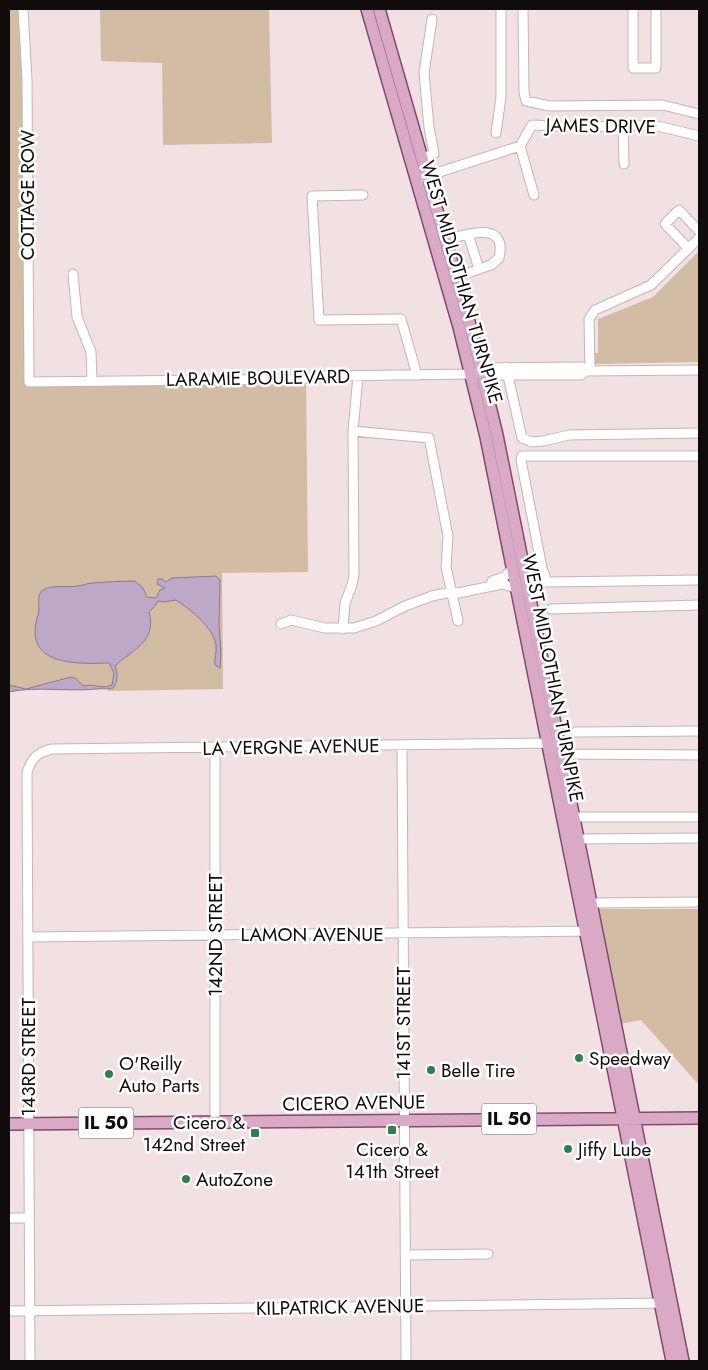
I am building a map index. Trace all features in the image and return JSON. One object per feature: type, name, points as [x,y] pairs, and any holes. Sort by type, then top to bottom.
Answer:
[{"type":"main road","name":"WEST MIDLOTHIAN TURNPIKE","points":[[367,9],[481,373]]},
{"type":"main road","name":"WEST MIDLOTHIAN TURNPIKE","points":[[379,9],[421,158],[421,178],[445,240],[481,373],[486,437],[517,577],[562,754],[591,903],[591,931]]},
{"type":"main road","name":"WEST MIDLOTHIAN TURNPIKE","points":[[517,577],[548,743],[591,931],[629,1119],[665,1303],[672,1361]]},
{"type":"main road","name":"CICERO AVENUE","points":[[9,1124],[699,1118]]},
{"type":"main road","name":"WEST MIDLOTHIAN TURNPIKE","points":[[665,1303],[683,1361]]},
{"type":"street","name":"COTTAGE ROW","points":[[23,9],[27,88],[28,382]]},
{"type":"street","points":[[496,133],[501,107],[501,9]]},
{"type":"street","points":[[523,9],[524,92],[526,101],[550,106],[663,105],[699,114]]},
{"type":"street","points":[[633,9],[633,68],[656,68],[656,9]]},
{"type":"street","points":[[421,158],[434,154],[429,127],[424,73],[432,19]]},
{"type":"street","name":"JAMES DRIVE","points":[[520,146],[532,124],[580,127],[653,125],[699,136]]},
{"type":"street","points":[[623,125],[624,164]]},
{"type":"street","points":[[421,178],[520,146],[534,195]]},
{"type":"street","points":[[363,195],[312,196],[319,320],[401,319],[417,375]]},
{"type":"street","points":[[688,248],[665,224],[679,210],[699,231]]},
{"type":"street","points":[[445,240],[476,232],[491,233],[500,246],[496,262],[456,276]]},
{"type":"street","points":[[468,234],[479,269]]},
{"type":"street","points":[[588,371],[590,319],[594,310],[651,285],[699,238]]},
{"type":"street","points":[[72,274],[77,317],[91,352],[92,381]]},
{"type":"street","name":"LARAMIE BOULEVARD","points":[[28,382],[299,379],[481,373],[492,375],[507,371],[581,375],[588,371],[699,370]]},
{"type":"street","points":[[507,371],[522,438],[525,441],[543,442],[569,434],[699,433]]},
{"type":"street","points":[[343,629],[344,611],[354,575],[353,431],[351,424],[354,376]]},
{"type":"street","points":[[353,431],[430,438],[448,536],[446,562],[458,621]]},
{"type":"street","points":[[699,456],[522,456],[521,460],[542,568],[547,582],[699,580]]},
{"type":"street","points":[[451,592],[458,593],[502,584],[542,568]]},
{"type":"street","points":[[281,624],[291,620],[316,627],[343,629],[365,626],[416,601],[451,592],[458,588],[500,579],[508,575],[517,577]]},
{"type":"street","points":[[551,609],[699,606]]},
{"type":"street","points":[[576,732],[699,731]]},
{"type":"street","points":[[548,743],[562,754],[699,755]]},
{"type":"street","name":"LA VERGNE AVENUE","points":[[35,756],[43,751],[52,749],[548,743]]},
{"type":"street","name":"141ST STREET","points":[[402,746],[406,1361]]},
{"type":"street","name":"142ND STREET","points":[[215,748],[216,1122]]},
{"type":"street","name":"143RD STREET","points":[[30,1361],[27,772],[30,761],[35,756]]},
{"type":"street","points":[[574,817],[699,817]]},
{"type":"street","points":[[578,838],[699,838]]},
{"type":"street","points":[[591,903],[699,902]]},
{"type":"street","name":"LAMON AVENUE","points":[[28,938],[215,934],[591,931]]},
{"type":"street","points":[[9,1218],[29,1218]]},
{"type":"street","points":[[405,1255],[488,1254]]},
{"type":"street","name":"KILPATRICK AVENUE","points":[[9,1311],[665,1303]]},
{"type":"shaded area","points":[[9,9],[20,9],[25,84],[27,386],[306,381],[308,572],[222,573],[223,689],[108,691],[108,688],[34,688],[9,691]]},
{"type":"shaded area","points":[[269,9],[272,143],[163,145],[162,63],[101,61],[100,10]]},
{"type":"shaded area","points":[[699,251],[699,362],[595,364],[593,353],[598,353],[598,319],[653,297]]},
{"type":"shaded area","points":[[216,576],[220,580],[220,668],[215,665],[216,645],[206,625],[176,600],[158,601],[149,612],[151,622],[147,638],[115,666],[117,677],[113,688],[86,690],[30,689],[9,692],[9,685],[26,689],[71,677],[84,686],[105,687],[112,685],[114,673],[109,663],[68,662],[45,653],[38,644],[35,632],[39,612],[39,595],[43,590],[51,587],[82,586],[90,583],[135,581],[143,588],[147,597],[156,598],[160,590],[165,588],[157,584],[158,579],[166,582],[172,578]]},
{"type":"shaded area","points":[[597,909],[699,909],[699,1085],[641,1020],[620,1024]]},
{"type":"place","name":"Speedway","points":[[579,1058]]},
{"type":"place","name":"Belle Tire","points":[[431,1070]]},
{"type":"place","name":"O'Reilly Auto Parts","points":[[109,1074]]},
{"type":"place","name":"Cicero & 141th Street","points":[[392,1130]]},
{"type":"place","name":"Cicero & 142nd Street","points":[[255,1133]]},
{"type":"place","name":"Jiffy Lube","points":[[568,1149]]},
{"type":"place","name":"AutoZone","points":[[186,1179]]}]
